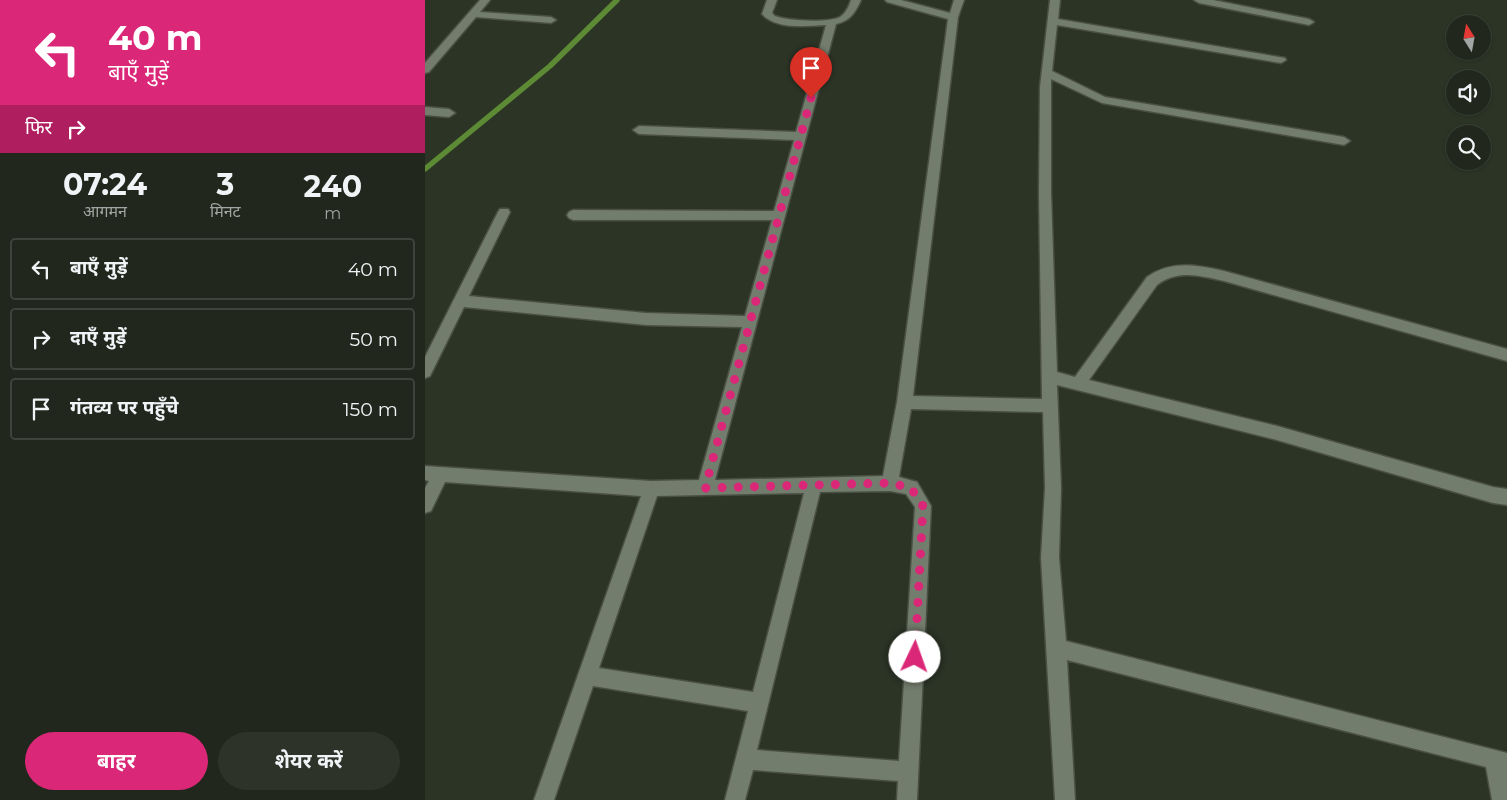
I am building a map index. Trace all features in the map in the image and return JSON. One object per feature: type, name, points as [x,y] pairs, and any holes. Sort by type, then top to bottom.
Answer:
[{"type":"street","points":[[425,70],[485,0]]},
{"type":"street","points":[[772,0],[767,14],[773,19],[786,22],[833,22],[842,19],[849,13],[856,0]]},
{"type":"street","points":[[890,0],[953,17]]},
{"type":"street","points":[[890,483],[905,402],[953,17],[959,0]]},
{"type":"street","points":[[1055,0],[1047,73],[1045,193],[1053,488],[1051,558],[1061,690],[1065,800]]},
{"type":"street","points":[[1199,0],[1309,22]]},
{"type":"street","points":[[473,14],[551,20]]},
{"type":"street","points":[[1053,21],[1281,60]]},
{"type":"street","points":[[705,488],[800,136],[833,22]]},
{"type":"street","points":[[1047,73],[1102,100],[1344,141]]},
{"type":"street","points":[[425,111],[449,113]]},
{"type":"street","points":[[639,130],[800,136]]},
{"type":"street","points":[[425,372],[504,212]]},
{"type":"street","points":[[573,215],[779,216]]},
{"type":"street","points":[[1078,384],[1152,281],[1162,273],[1176,270],[1205,272],[1434,337],[1507,355]]},
{"type":"street","points":[[460,301],[646,319],[750,322]]},
{"type":"street","points":[[1049,377],[1277,433],[1493,495],[1507,497]]},
{"type":"street","points":[[905,402],[1050,406]]},
{"type":"street","points":[[425,505],[433,473],[651,489],[890,483],[911,488],[923,506],[907,772],[907,800]]},
{"type":"street","points":[[735,800],[814,485]]},
{"type":"street","points":[[544,800],[651,489]]},
{"type":"street","points":[[1057,648],[1501,761],[1502,800]]},
{"type":"street","points":[[587,676],[759,703]]},
{"type":"street","points":[[745,759],[907,772]]},
{"type":"waterway","points":[[425,169],[550,66],[617,0]]},
{"type":"route","points":[[811,98],[705,488],[890,483],[911,488],[923,506],[915,657]]}]
